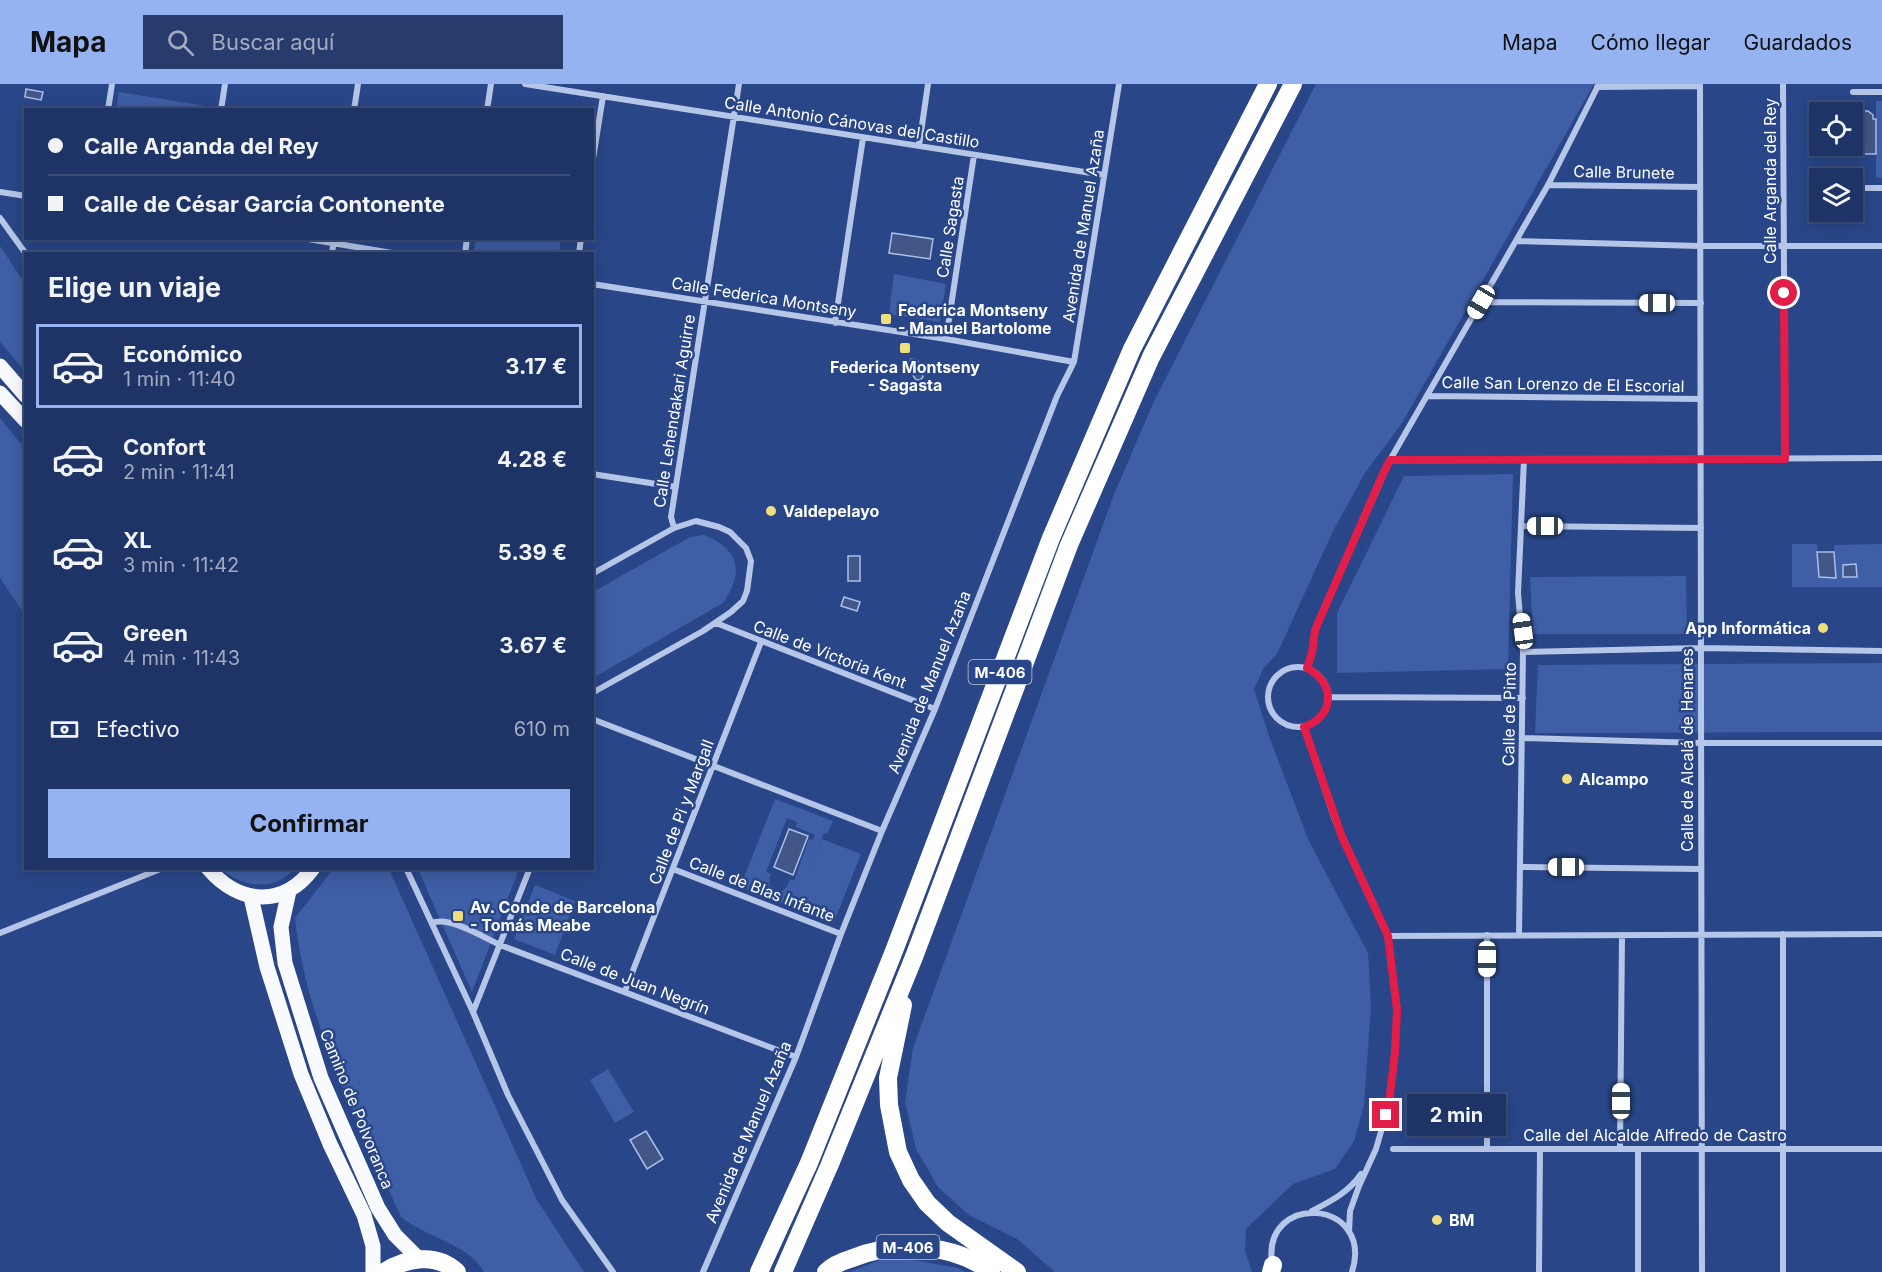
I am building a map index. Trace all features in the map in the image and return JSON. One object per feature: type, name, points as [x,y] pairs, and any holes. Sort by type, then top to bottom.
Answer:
[{"type":"highway","name":"M-406","points":[[759,1272],[809,1163],[894,951],[1051,538],[1132,349],[1268,84]]},
{"type":"highway","name":"M-406","points":[[783,1272],[830,1164],[914,957],[1069,545],[1142,378],[1293,84]]},
{"type":"highway","name":"M-406","points":[[914,957],[888,1078],[889,1105],[898,1152],[910,1180],[927,1203],[948,1223],[1017,1272]]},
{"type":"highway","name":"M-406","points":[[826,1272],[832,1266],[869,1251],[900,1246],[951,1253],[978,1261],[991,1272]]},
{"type":"highway","points":[[384,1272],[401,1262],[419,1259],[437,1261],[457,1272]]},
{"type":"main road","points":[[0,366],[24,394]]},
{"type":"main road","points":[[0,393],[24,419]]},
{"type":"main road","points":[[210,870],[220,882],[235,892],[251,897],[271,897],[289,891],[305,880],[312,870]]},
{"type":"main road","name":"Camino de Polvoranca","points":[[289,891],[281,927],[285,963],[321,1078],[378,1208],[395,1234],[419,1259]]},
{"type":"main road","name":"Camino de Polvoranca","points":[[251,897],[267,966],[301,1074],[330,1144],[364,1215],[373,1246],[373,1272]]},
{"type":"street","points":[[108,108],[112,84]]},
{"type":"street","points":[[221,108],[225,84]]},
{"type":"street","points":[[354,108],[358,84]]},
{"type":"street","points":[[487,108],[491,84]]},
{"type":"street","name":"Calle Antonio Cánovas del Castillo","points":[[525,84],[1104,175]]},
{"type":"street","name":"Calle Lehendakari Aguirre","points":[[674,528],[671,517],[739,84]]},
{"type":"street","points":[[919,146],[928,84]]},
{"type":"street","name":"Avenida de Manuel Azaña","points":[[703,1272],[796,1057],[841,934],[882,831],[935,709],[1056,396],[1074,362],[1119,84]]},
{"type":"street","name":"Calle Arganda del Rey","points":[[1783,84],[1785,459]]},
{"type":"street","points":[[1307,668],[1312,653],[1315,630],[1390,460],[1517,241],[1598,85],[1700,85]]},
{"type":"street","name":"Calle de Alcalá de Henares","points":[[1700,85],[1702,1272]]},
{"type":"street","points":[[1853,92],[1882,92]]},
{"type":"street","points":[[594,152],[603,96]]},
{"type":"street","points":[[835,323],[863,138]]},
{"type":"street","name":"Calle Sagasta","points":[[946,339],[974,155]]},
{"type":"street","name":"Calle Brunete","points":[[1548,185],[1700,187]]},
{"type":"street","points":[[1863,188],[1882,188]]},
{"type":"street","points":[[0,192],[24,196]]},
{"type":"street","points":[[0,218],[25,252]]},
{"type":"street","points":[[334,241],[388,252]]},
{"type":"street","points":[[1517,241],[1700,246],[1882,246]]},
{"type":"street","name":"Calle Federica Montseny","points":[[594,284],[946,339],[1074,362]]},
{"type":"street","points":[[1481,302],[1701,303]]},
{"type":"street","name":"Calle San Lorenzo de El Escorial","points":[[1427,396],[1700,399]]},
{"type":"street","points":[[1390,460],[1882,458]]},
{"type":"street","name":"Calle de Pinto","points":[[1520,934],[1523,652],[1518,593],[1524,459]]},
{"type":"street","points":[[594,474],[676,487]]},
{"type":"street","points":[[594,573],[674,528],[696,521],[730,532],[739,539],[751,561],[747,591],[743,601],[716,623],[594,692]]},
{"type":"street","points":[[1521,526],[1701,528]]},
{"type":"street","name":"Calle de Victoria Kent","points":[[716,623],[935,709]]},
{"type":"street","name":"Calle de Pi y Margall","points":[[625,991],[761,642]]},
{"type":"street","points":[[1523,652],[1701,648],[1882,651]]},
{"type":"street","points":[[1297,667],[1307,668],[1322,679],[1328,697],[1327,707],[1322,716],[1314,723],[1304,727],[1284,724],[1276,718],[1268,700],[1272,681],[1279,674],[1297,667]]},
{"type":"street","points":[[1328,697],[1523,698]]},
{"type":"street","points":[[594,720],[882,831]]},
{"type":"street","points":[[1304,727],[1338,829],[1388,936],[1397,1010],[1389,1104],[1371,1159],[1350,1211],[1349,1232]]},
{"type":"street","points":[[1522,738],[1701,743],[1882,743]]},
{"type":"street","points":[[1522,867],[1701,869]]},
{"type":"street","name":"Calle de Blas Infante","points":[[673,869],[841,934]]},
{"type":"street","points":[[0,933],[158,870]]},
{"type":"street","points":[[407,870],[473,1012],[508,1095],[562,1200],[613,1272]]},
{"type":"street","points":[[473,1012],[529,870]]},
{"type":"street","name":"Calle de Juan Negrín","points":[[432,923],[440,920],[456,925],[500,945],[796,1057]]},
{"type":"street","points":[[1783,934],[1784,1272]]},
{"type":"street","points":[[1388,936],[1882,934]]},
{"type":"street","points":[[1487,935],[1488,1149]]},
{"type":"street","points":[[1620,1149],[1622,935]]},
{"type":"street","name":"Calle del Alcalde Alfredo de Castro","points":[[1393,1149],[1882,1149]]},
{"type":"street","points":[[1539,1272],[1540,1149]]},
{"type":"street","points":[[1638,1149],[1638,1272]]},
{"type":"street","points":[[1273,1270],[1272,1247],[1279,1229],[1299,1214],[1311,1212],[1336,1199],[1355,1182],[1371,1159]]},
{"type":"street","points":[[1311,1212],[1333,1216],[1349,1232],[1354,1241],[1355,1261],[1352,1272]]},
{"type":"street","points":[[1355,1261],[1360,1272]]},
{"type":"shaded area","points":[[1316,84],[1594,84],[1402,423],[1365,473],[1333,531],[1277,654],[1263,669],[1254,689],[1269,736],[1308,839],[1368,953],[1371,1006],[1364,1105],[1354,1141],[1335,1169],[1293,1184],[1246,1229],[1245,1251],[1252,1272],[1055,1272],[1017,1239],[969,1215],[938,1187],[916,1149],[905,1102],[913,1048],[1113,497],[1154,401]]},
{"type":"shaded area","points":[[26,89],[43,92],[41,100],[25,97]]},
{"type":"shaded area","points":[[119,92],[212,107],[212,108],[116,108]]},
{"type":"shaded area","points":[[1876,101],[1882,101],[1882,178],[1876,178]]},
{"type":"shaded area","points":[[1863,111],[1868,111],[1873,115],[1873,119],[1876,119],[1876,154],[1863,154]]},
{"type":"shaded area","points":[[892,233],[933,239],[930,259],[889,253]]},
{"type":"shaded area","points":[[476,240],[561,240],[559,252],[474,250]]},
{"type":"shaded area","points":[[0,246],[24,282],[24,370],[0,342]]},
{"type":"shaded area","points":[[894,274],[946,284],[940,322],[889,314]]},
{"type":"shaded area","points":[[911,359],[917,360],[921,366],[923,377],[920,380],[916,380],[908,367]]},
{"type":"shaded area","points":[[0,418],[24,448],[24,614],[0,578]]},
{"type":"shaded area","points":[[1513,474],[1508,669],[1337,673],[1337,613],[1404,476]]},
{"type":"shaded area","points":[[704,535],[716,541],[725,547],[735,563],[734,582],[723,603],[594,677],[594,591],[690,537]]},
{"type":"shaded area","points":[[1792,544],[1817,544],[1819,577],[1836,577],[1834,545],[1882,544],[1882,587],[1792,587]]},
{"type":"shaded area","points":[[1817,552],[1834,552],[1836,578],[1819,577]]},
{"type":"shaded area","points":[[848,556],[860,556],[860,581],[848,581]]},
{"type":"shaded area","points":[[1856,564],[1857,577],[1843,577],[1843,565]]},
{"type":"shaded area","points":[[1686,576],[1687,634],[1533,634],[1530,577]]},
{"type":"shaded area","points":[[844,597],[860,602],[857,611],[841,606]]},
{"type":"shaded area","points":[[1882,663],[1882,732],[1535,733],[1538,665]]},
{"type":"shaded area","points":[[775,799],[833,821],[827,834],[824,833],[809,871],[822,839],[861,854],[834,922],[740,887]],"holes":[[[787,818],[797,822],[796,827],[815,835],[813,840],[809,839],[794,881],[790,879],[782,891],[776,892],[769,884],[771,874],[766,872]]]},
{"type":"shaded area","points":[[789,829],[808,836],[793,875],[774,867]]},
{"type":"shaded area","points":[[222,870],[293,870],[286,876],[268,884],[248,883]]},
{"type":"shaded area","points":[[332,870],[389,870],[537,1200],[584,1272],[484,1272],[468,1254],[401,1217],[336,1071],[322,1034],[310,996],[295,918]]},
{"type":"shaded area","points":[[418,870],[519,870],[472,992]]},
{"type":"shaded area","points":[[535,885],[575,901],[555,955],[514,939]]},
{"type":"shaded area","points":[[608,1069],[634,1112],[615,1123],[590,1080]]},
{"type":"shaded area","points":[[646,1131],[663,1159],[647,1169],[630,1140]]},
{"type":"shaded area","points":[[890,1256],[958,1268],[965,1272],[850,1272]]},
{"type":"place","name":"Federica Montseny - Manuel Bartolome","points":[[886,319]]},
{"type":"place","name":"Federica Montseny - Sagasta","points":[[905,348]]},
{"type":"place","name":"Valdepelayo","points":[[771,511]]},
{"type":"place","name":"App Informática","points":[[1823,628]]},
{"type":"place","name":"Alcampo","points":[[1567,779]]},
{"type":"place","name":"Av. Conde de Barcelona - Tomás Meabe","points":[[458,916]]},
{"type":"place","name":"BM","points":[[1437,1220]]},
{"type":"route","points":[[1386,1115],[1395,1052],[1397,1010],[1388,936],[1342,837],[1325,794],[1304,727],[1314,723],[1327,707],[1327,687],[1316,672],[1307,668],[1312,653],[1315,630],[1382,476],[1390,460],[1785,459],[1784,293]]}]
